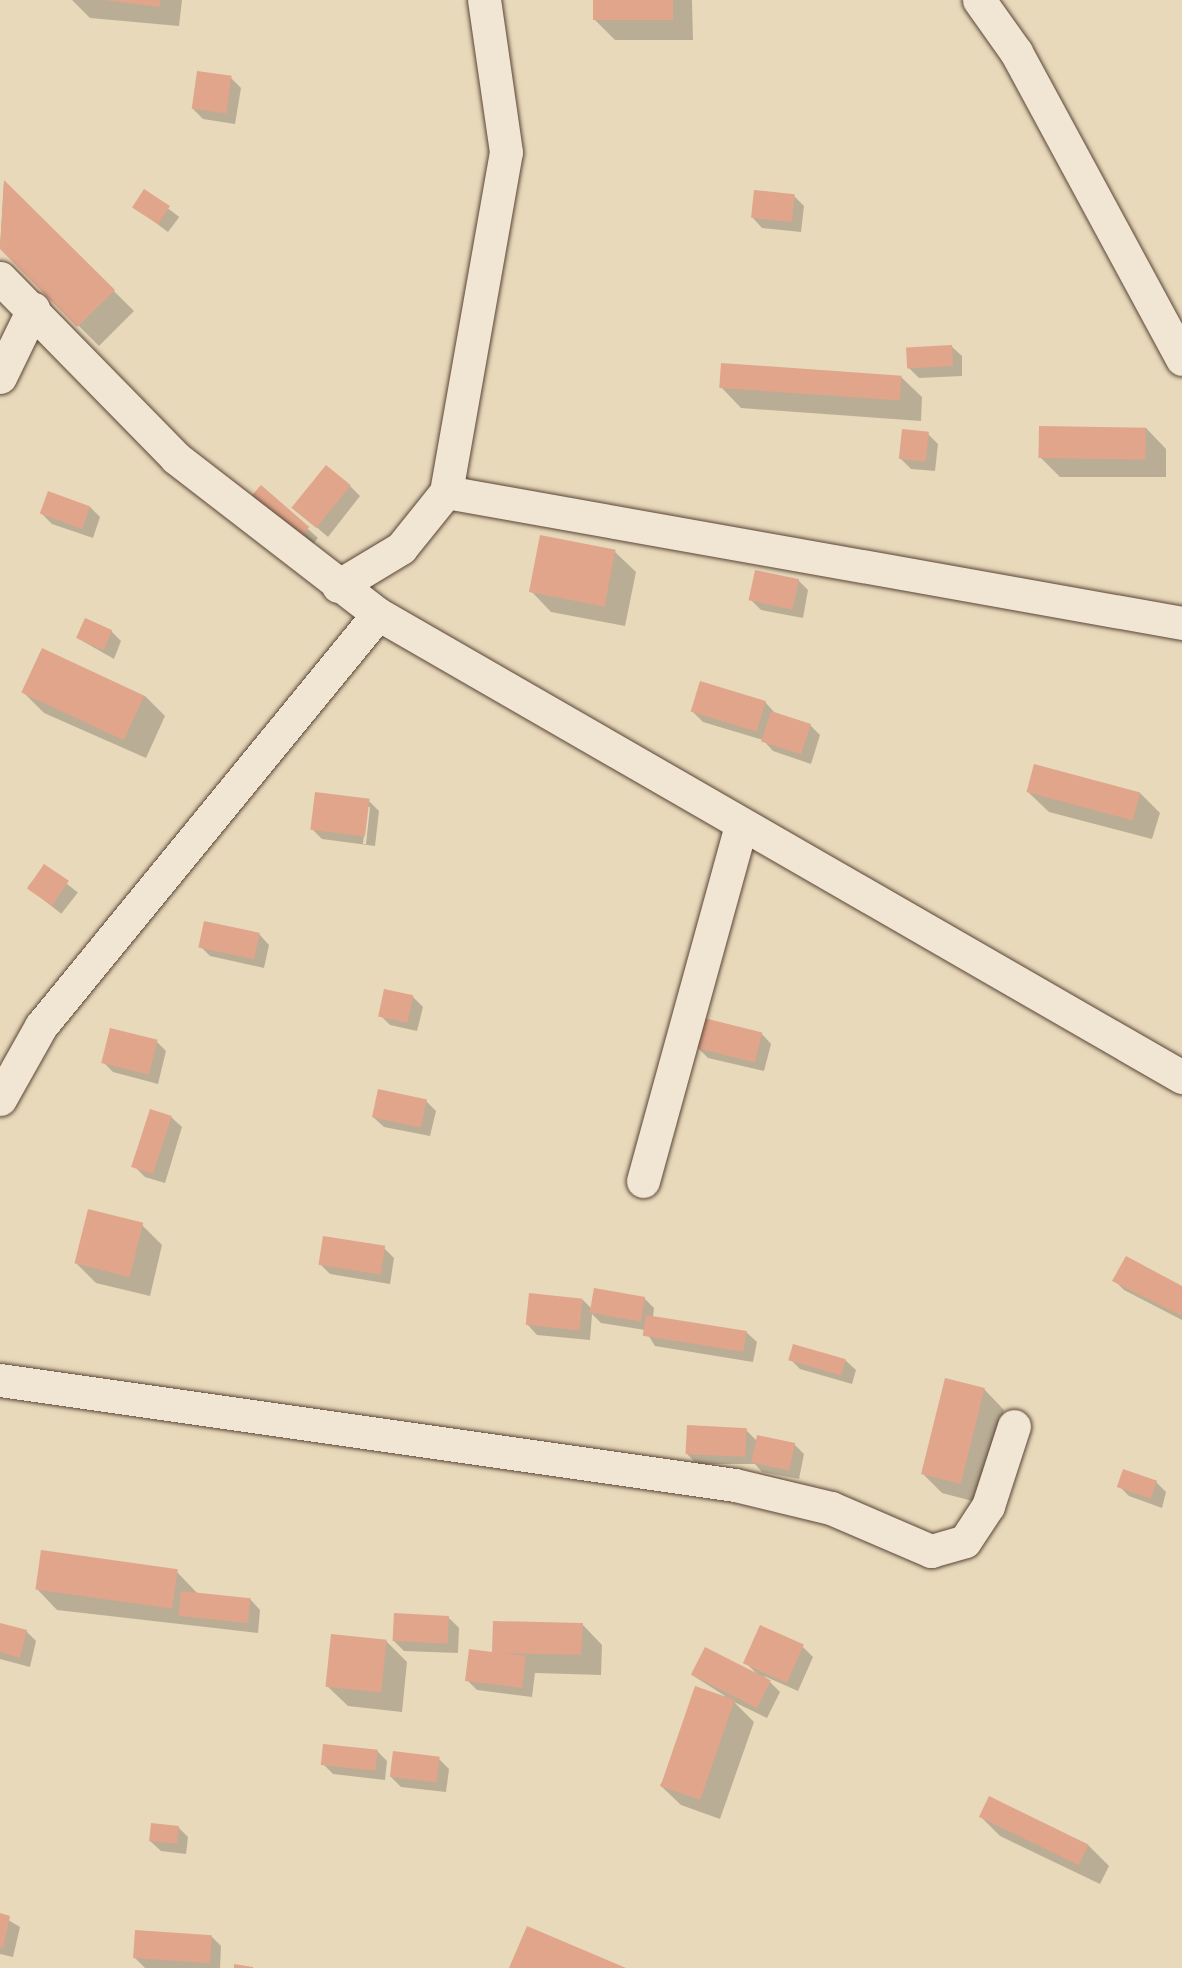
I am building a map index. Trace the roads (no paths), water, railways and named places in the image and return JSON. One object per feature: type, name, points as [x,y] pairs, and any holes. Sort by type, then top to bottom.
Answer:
[{"type":"street","points":[[338,586],[401,548],[446,492],[506,152],[484,0]]},
{"type":"street","points":[[979,0],[1016,52],[1182,359]]},
{"type":"street","points":[[0,278],[33,309],[176,458],[378,615],[1182,1077]]},
{"type":"street","points":[[0,377],[33,309]]},
{"type":"street","points":[[446,492],[1182,623]]},
{"type":"street","points":[[0,1099],[41,1026],[378,615]]},
{"type":"street","points":[[643,1181],[741,825]]},
{"type":"street","points":[[0,1380],[735,1485],[831,1508],[931,1551],[965,1540],[988,1506],[1014,1426]]}]
